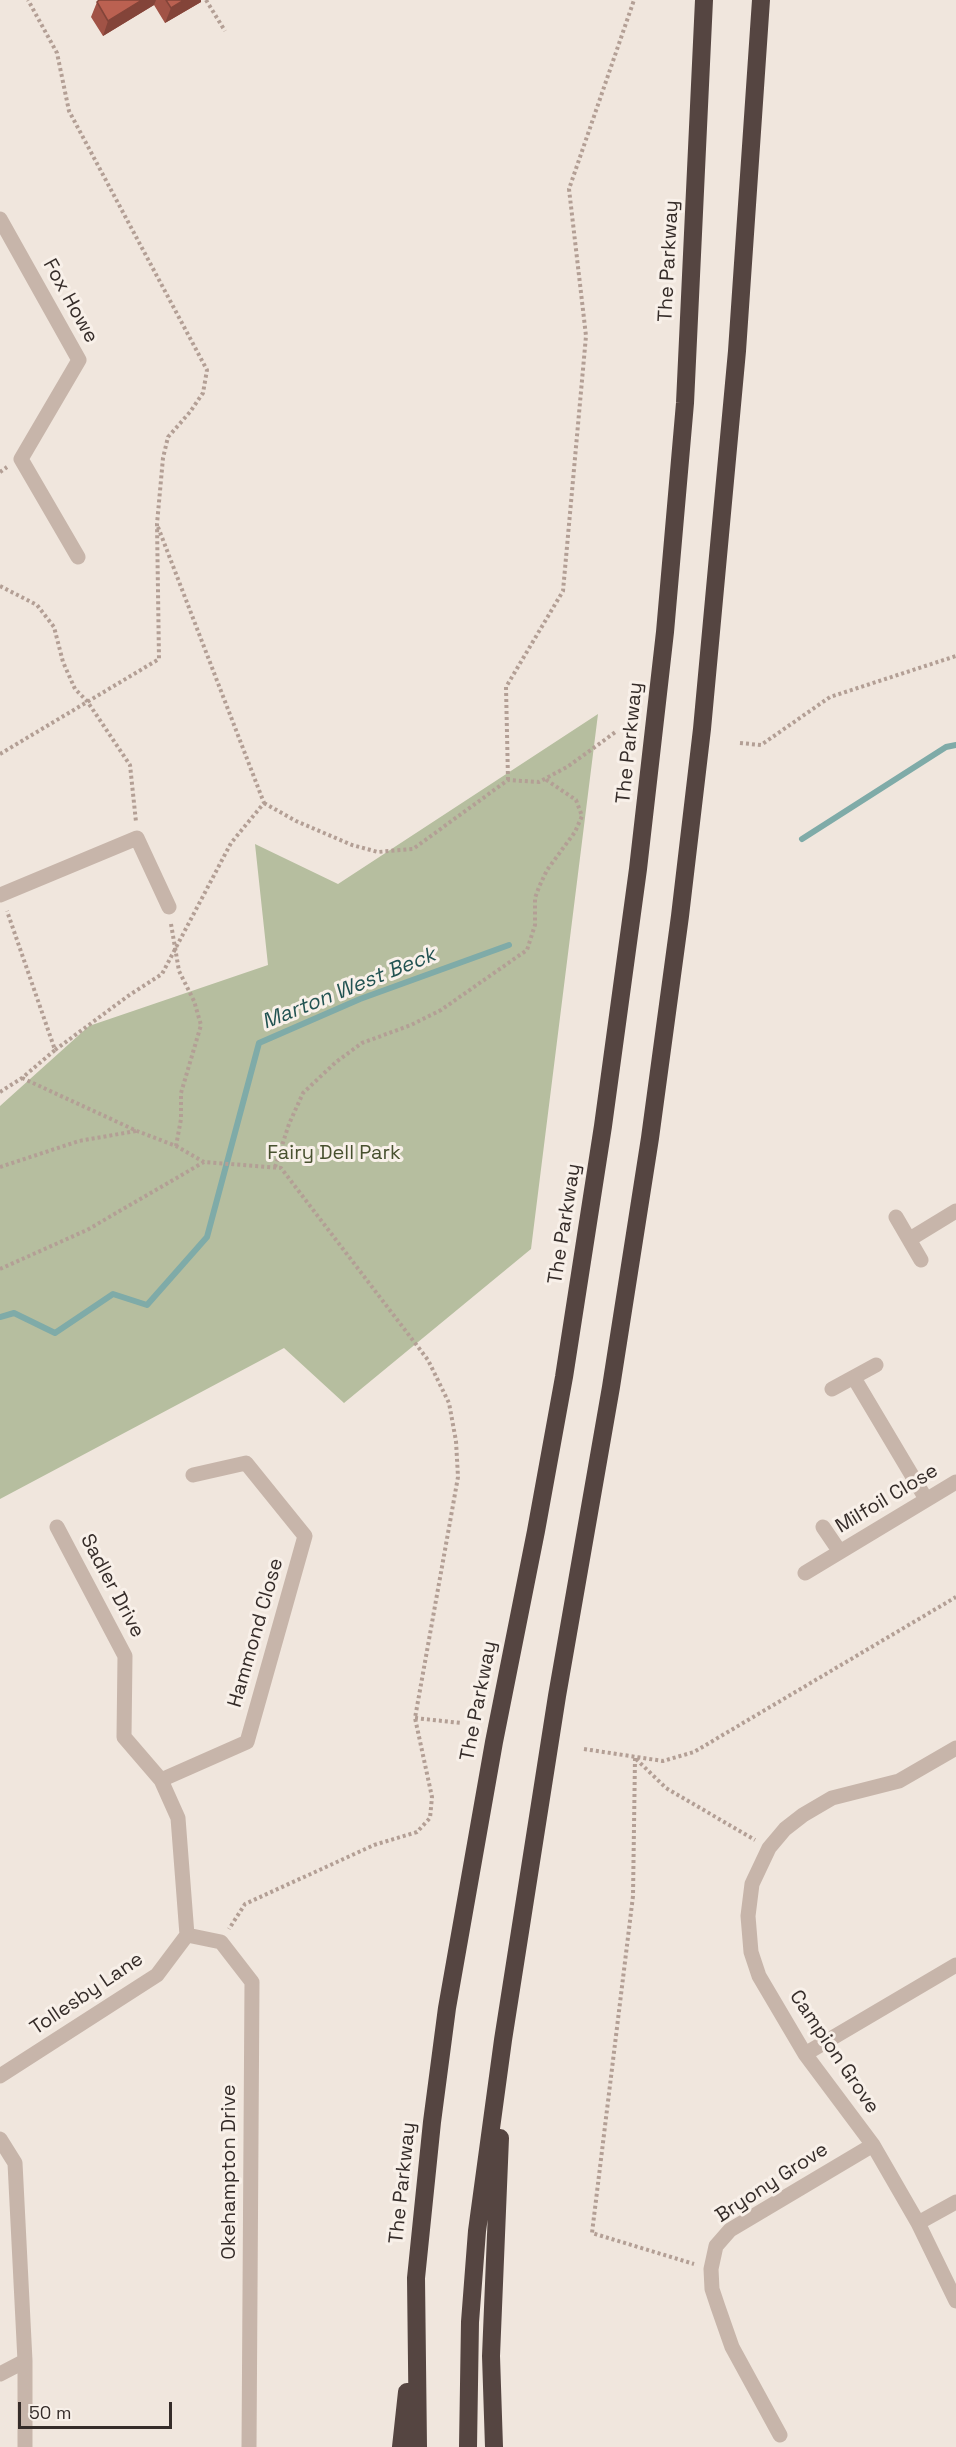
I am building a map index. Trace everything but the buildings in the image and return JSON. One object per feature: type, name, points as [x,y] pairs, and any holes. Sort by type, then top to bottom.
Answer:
[{"type":"highway","name":"The Parkway","points":[[418,2447],[416,2278],[429,2144],[447,2008],[494,1742],[564,1377],[602,1137],[638,869],[665,632],[685,403],[704,0]]},
{"type":"highway","points":[[468,2447],[470,2322],[477,2231],[503,2040],[557,1696],[611,1387],[650,1138],[680,916],[702,729],[737,351],[761,0]]},
{"type":"highway","points":[[494,2447],[491,2356],[503,2040]]},
{"type":"highway","points":[[401,2447],[416,2321]]},
{"type":"street","name":"Fox Howe","points":[[0,219],[79,360],[21,459],[78,557]]},
{"type":"street","points":[[1,894],[137,838],[169,906]]},
{"type":"street","points":[[910,1239],[956,1211]]},
{"type":"street","points":[[896,1217],[921,1260]]},
{"type":"street","points":[[832,1389],[876,1365]]},
{"type":"street","points":[[854,1378],[926,1499]]},
{"type":"street","name":"Hammond Close","points":[[161,1780],[247,1742],[305,1536],[246,1463],[194,1475]]},
{"type":"street","name":"Milfoil Close","points":[[806,1573],[956,1482]]},
{"type":"street","name":"Sadler Drive","points":[[57,1527],[125,1656],[124,1737],[161,1780],[178,1818],[187,1935]]},
{"type":"street","name":"Milfoil Close","points":[[823,1527],[840,1552]]},
{"type":"street","name":"Campion Grove","points":[[956,1748],[899,1781],[832,1798],[785,1829],[769,1848],[752,1884],[748,1916],[751,1952],[759,1976],[805,2054],[873,2145],[918,2223],[956,2301]]},
{"type":"street","points":[[187,1935],[221,1942]]},
{"type":"street","name":"Tollesby Lane","points":[[0,2076],[157,1975],[187,1935]]},
{"type":"street","name":"Okehampton Drive","points":[[221,1942],[252,1982],[249,2447]]},
{"type":"street","points":[[805,2054],[956,1965]]},
{"type":"street","points":[[0,2139],[15,2163],[25,2361],[26,2447]]},
{"type":"street","name":"Bryony Grove","points":[[780,2435],[732,2347],[712,2289],[711,2269],[717,2246],[730,2230],[873,2145]]},
{"type":"street","points":[[918,2223],[956,2202]]},
{"type":"street","points":[[0,2374],[25,2361]]},
{"type":"path","points":[[0,754],[159,659],[157,524],[163,458],[168,436],[190,412],[202,393],[207,370],[69,111],[57,53],[28,0]]},
{"type":"path","points":[[206,0],[225,31]]},
{"type":"path","points":[[508,780],[506,687],[563,591],[586,336],[569,189],[634,0]]},
{"type":"path","points":[[157,524],[264,803],[296,821],[352,845],[378,852],[413,849],[508,780],[539,782],[617,731]]},
{"type":"path","points":[[0,586],[37,604],[54,627],[63,662],[75,689],[87,701],[130,765],[137,838]]},
{"type":"path","points":[[740,742],[761,746],[830,697],[956,656]]},
{"type":"path","points":[[275,1167],[289,1124],[303,1093],[336,1062],[362,1043],[411,1025],[441,1010],[527,950],[535,925],[535,898],[539,887],[547,870],[575,832],[582,816],[576,800],[545,779]]},
{"type":"path","points":[[0,1092],[22,1078],[55,1050],[128,996],[162,974],[231,843],[264,803]]},
{"type":"path","points":[[1,894],[55,1050]]},
{"type":"path","points":[[169,906],[179,971],[194,1001],[201,1025],[181,1093],[181,1119],[176,1146]]},
{"type":"path","points":[[22,1078],[136,1131],[176,1146],[204,1162],[281,1168],[428,1360],[449,1403],[456,1441],[458,1477],[415,1718],[432,1797],[430,1818],[417,1832],[374,1845],[245,1904],[221,1942]]},
{"type":"path","points":[[0,1167],[79,1142],[136,1131]]},
{"type":"path","points":[[0,1269],[87,1230],[204,1162]]},
{"type":"path","points":[[584,1749],[663,1761],[694,1752],[956,1597]]},
{"type":"path","points":[[415,1718],[461,1723]]},
{"type":"path","points":[[635,1758],[666,1788],[769,1848]]},
{"type":"path","points":[[635,1758],[633,1896],[592,2233],[711,2269]]},
{"type":"green space","name":"Fairy Dell Park","points":[[598,714],[531,1249],[344,1403],[284,1348],[0,1499],[0,1106],[89,1026],[268,965],[255,844],[338,884]]},
{"type":"waterway","name":"Marton West Beck","points":[[802,839],[946,747],[956,745]]},
{"type":"waterway","name":"Marton West Beck","points":[[0,1317],[14,1313],[55,1333],[113,1294],[147,1305],[207,1237],[259,1043],[360,999],[509,945]]}]
